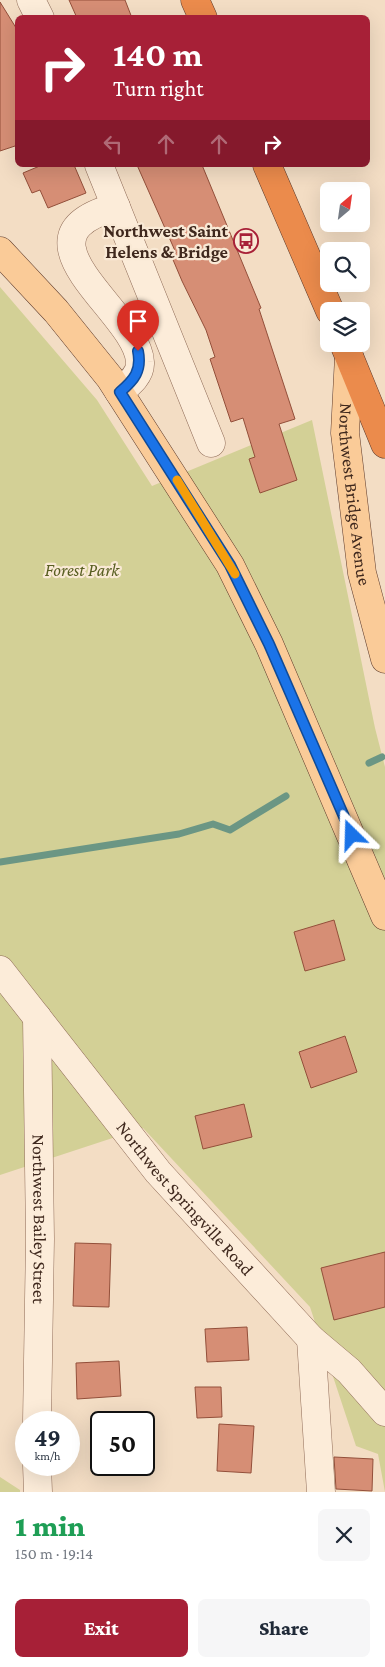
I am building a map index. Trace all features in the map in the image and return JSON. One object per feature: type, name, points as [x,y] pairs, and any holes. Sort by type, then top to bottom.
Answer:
[{"type":"highway","points":[[195,0],[202,15]]},
{"type":"highway","points":[[267,167],[326,302]]},
{"type":"highway","points":[[347,352],[385,444]]},
{"type":"main road","points":[[0,251],[56,311],[120,392],[230,565],[269,644],[385,916]]},
{"type":"main road","name":"Northwest Bridge Avenue","points":[[346,352],[345,433],[362,573],[385,659]]},
{"type":"street","points":[[31,0],[38,15]]},
{"type":"street","points":[[100,167],[211,443]]},
{"type":"street","points":[[116,207],[97,212],[83,222],[74,236],[72,248],[79,270],[130,335],[138,351],[140,369],[132,382],[120,392]]},
{"type":"street","name":"Northwest Springville Road","points":[[0,970],[158,1172],[311,1339],[349,1371],[385,1412]]},
{"type":"street","name":"Northwest Bailey Street","points":[[37,1017],[40,1239],[37,1411]]},
{"type":"street","points":[[311,1339],[320,1492]]},
{"type":"street","points":[[37,1476],[38,1492]]},
{"type":"green space","name":"Forest Park","points":[[0,287],[97,400],[152,486],[312,420],[375,728],[385,767],[385,1492],[378,1454],[356,1446],[310,1307],[143,1128],[0,1175]]},
{"type":"green space","points":[[0,1477],[20,1490],[20,1492],[0,1492]]},
{"type":"building","points":[[69,0],[125,0],[131,15],[76,15]]},
{"type":"building","points":[[0,2],[15,26],[15,146],[0,151]]},
{"type":"building","points":[[37,167],[75,167],[86,193],[48,208],[40,190],[32,193],[23,173]]},
{"type":"building","points":[[138,167],[203,167],[261,308],[259,309],[295,419],[279,424],[297,480],[260,493],[249,459],[255,457],[243,418],[231,422],[210,359],[215,357],[206,330],[171,255],[176,253]]},
{"type":"building","points":[[334,920],[345,960],[305,971],[294,932]]},
{"type":"building","points":[[345,1036],[357,1072],[311,1088],[299,1052]]},
{"type":"building","points":[[244,1104],[252,1137],[203,1149],[195,1116]]},
{"type":"building","points":[[75,1243],[111,1244],[109,1307],[73,1306]]},
{"type":"building","points":[[385,1252],[385,1307],[334,1320],[321,1268]]},
{"type":"building","points":[[247,1327],[249,1360],[207,1362],[205,1329]]},
{"type":"building","points":[[119,1361],[121,1396],[77,1399],[76,1363]]},
{"type":"building","points":[[195,1387],[221,1387],[222,1417],[197,1418]]},
{"type":"building","points":[[219,1424],[254,1426],[251,1473],[217,1471]]},
{"type":"building","points":[[334,1457],[373,1459],[372,1491],[336,1489]]},
{"type":"waterway","points":[[369,763],[382,757]]},
{"type":"waterway","points":[[0,862],[179,834],[213,824],[230,830],[286,796]]},
{"type":"slow traffic","points":[[177,480],[235,574]]},
{"type":"place","name":"Northwest Saint Helens & Bridge","points":[[246,241]]},
{"type":"route","points":[[138,351],[140,369],[132,382],[120,392],[230,565],[269,644],[352,835]]}]
